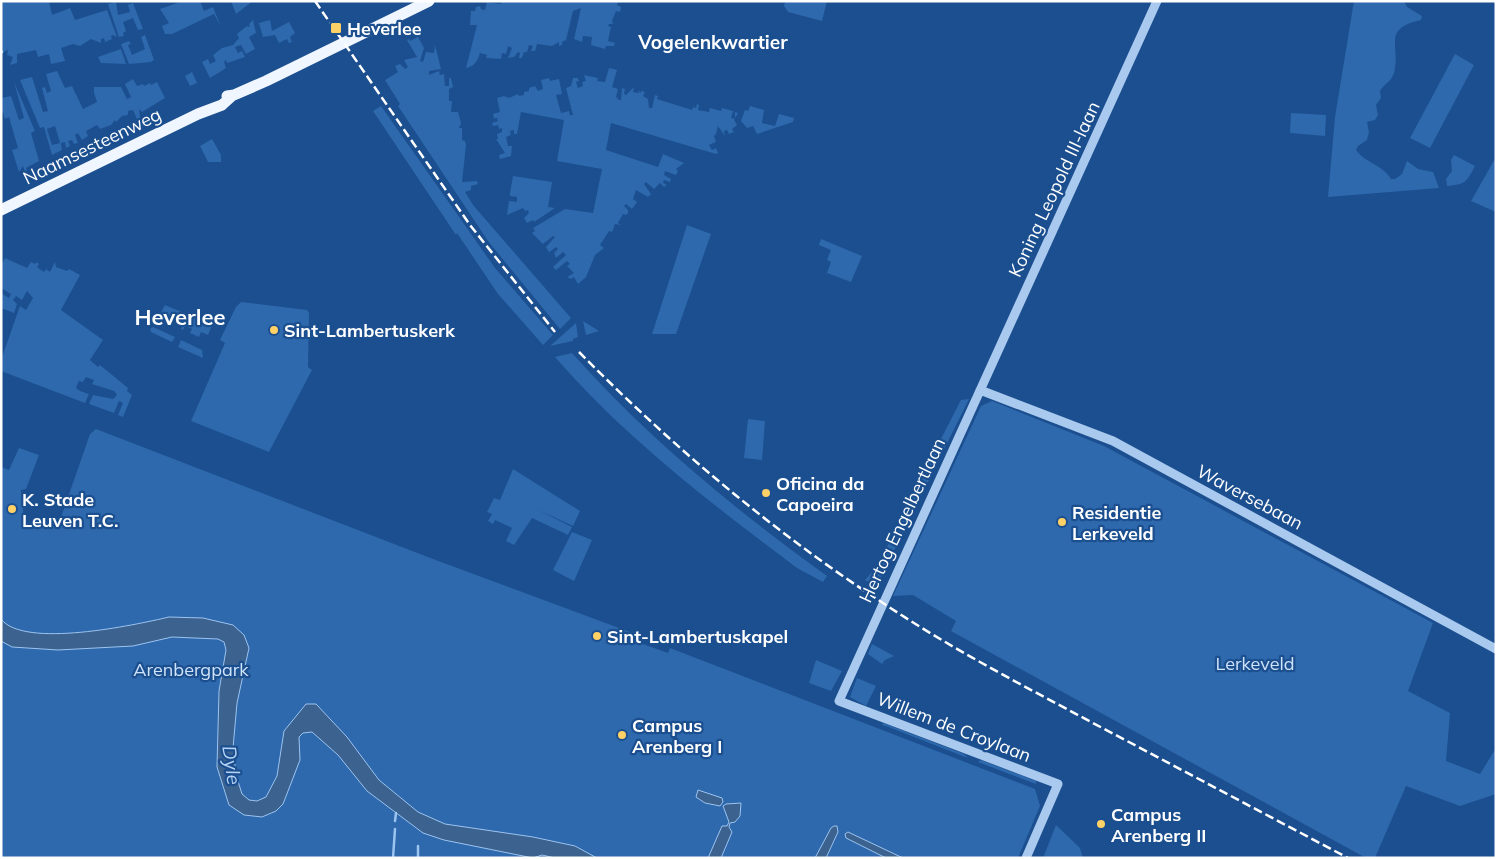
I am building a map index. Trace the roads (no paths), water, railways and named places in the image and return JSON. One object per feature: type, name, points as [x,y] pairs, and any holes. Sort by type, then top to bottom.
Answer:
[{"type":"main road","name":"Naamsesteenweg","points":[[1,210],[198,114],[218,99],[233,96],[428,1]]},
{"type":"street","name":"Koning Leopold III-laan","points":[[980,390],[1157,1]]},
{"type":"street","name":"Waversebaan","points":[[980,390],[1113,441],[1496,649]]},
{"type":"street","name":"Hertog Engelbertlaan","points":[[839,701],[980,390]]},
{"type":"street","name":"Willem de Croylaan","points":[[839,701],[1058,784],[1026,858]]},
{"type":"water","name":"Dyle","points":[[169,617],[203,618],[233,625],[244,635],[249,648],[237,703],[233,748],[236,775],[242,794],[249,800],[257,801],[266,797],[277,776],[284,731],[306,704],[316,704],[347,737],[379,780],[418,812],[445,824],[533,837],[575,846],[597,858],[555,858],[542,855],[533,858],[444,840],[423,833],[367,791],[338,755],[312,732],[303,733],[299,737],[300,760],[283,804],[276,811],[262,817],[244,815],[229,805],[217,767],[219,691],[226,650],[224,642],[218,639],[172,637],[133,646],[58,650],[12,647],[1,641],[1,619],[13,628],[55,634],[107,629]]},
{"type":"water","points":[[698,790],[722,798],[723,802],[720,806],[705,803],[696,797]]},
{"type":"water","points":[[741,803],[740,816],[735,822],[730,823],[729,827],[732,832],[721,858],[708,858],[722,826],[727,826],[729,822],[723,806]]},
{"type":"water","points":[[837,826],[838,832],[826,858],[815,858],[831,828]]},
{"type":"water","points":[[848,832],[903,858],[886,858],[846,838],[845,834]]},
{"type":"waterway","points":[[395,821],[396,813]]},
{"type":"waterway","points":[[393,858],[395,829]]},
{"type":"waterway","points":[[418,846],[418,858]]},
{"type":"railway","points":[[315,1],[470,225],[555,332]]},
{"type":"railway","points":[[579,352],[650,421],[724,486],[802,547],[908,620],[1013,680],[1348,858]]},
{"type":"place","name":"Heverlee","points":[[336,28]]},
{"type":"place","name":"Sint-Lambertuskerk","points":[[274,330]]},
{"type":"place","name":"Oficina da Capoeira","points":[[766,493]]},
{"type":"place","name":"K. Stade Leuven T.C.","points":[[12,509]]},
{"type":"place","name":"Residentie Lerkeveld","points":[[1062,522]]},
{"type":"place","name":"Sint-Lambertuskapel","points":[[597,636]]},
{"type":"place","name":"Campus Arenberg I","points":[[622,735]]},
{"type":"place","name":"Campus Arenberg II","points":[[1101,824]]},
{"type":"district","name":"Vogelenkwartier","points":[[713,42]]},
{"type":"district","name":"Heverlee","points":[[180,317]]},
{"type":"park label","name":"Lerkeveld","points":[[1255,663]]},
{"type":"park label","name":"Arenbergpark","points":[[191,669]]}]
